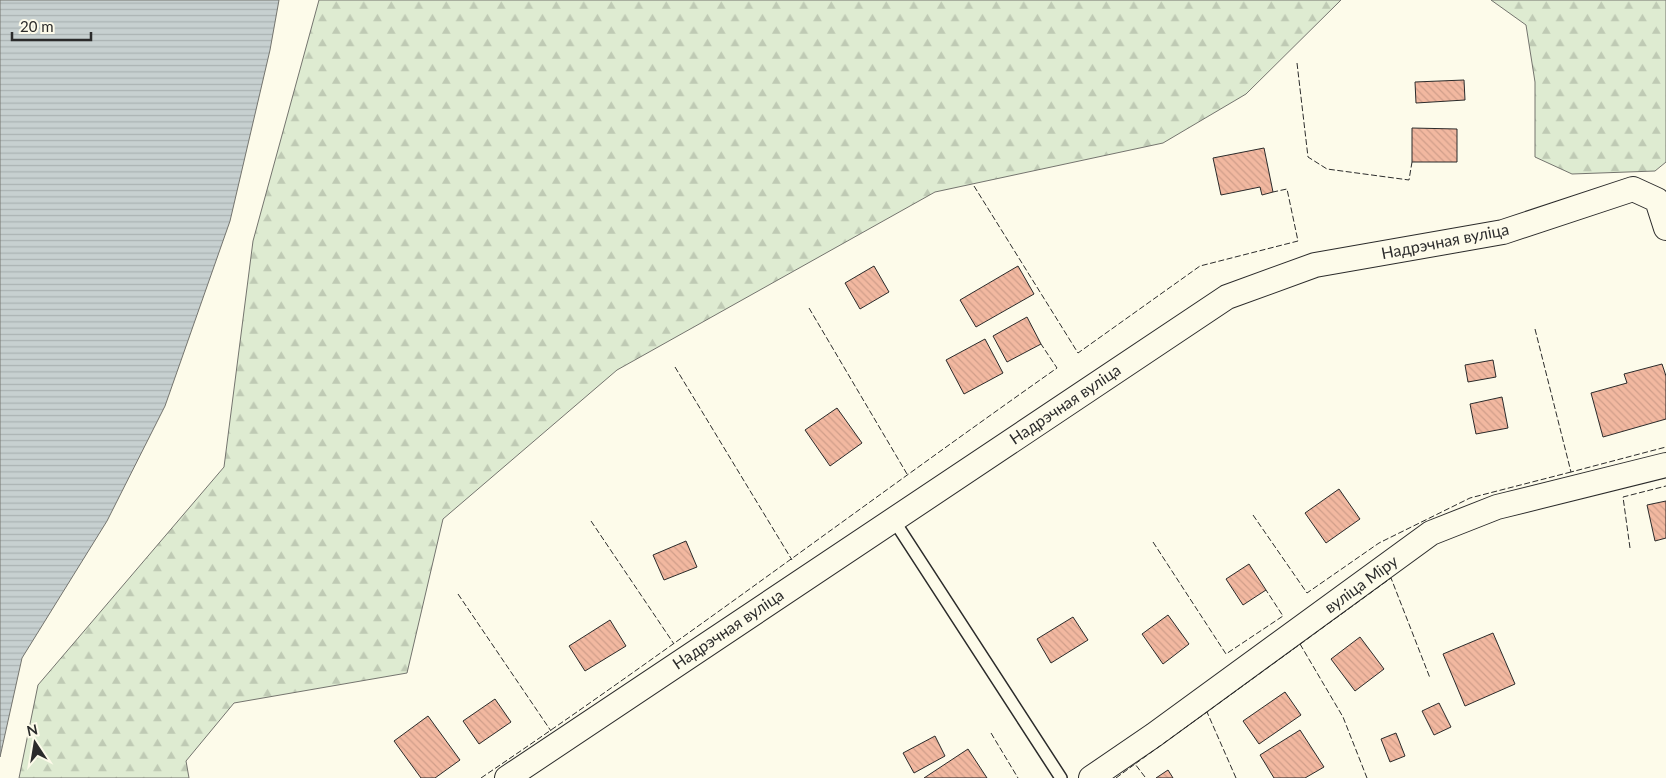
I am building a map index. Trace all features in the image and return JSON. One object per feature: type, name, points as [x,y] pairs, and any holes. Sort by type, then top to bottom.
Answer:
[{"type":"street","name":"Надрэчная вуліца","points":[[507,778],[1227,296],[1316,265],[1503,232],[1633,189],[1657,200],[1666,228]]},
{"type":"street","name":"вуліца Міру","points":[[1091,778],[1154,735],[1431,533],[1497,508],[1666,465]]},
{"type":"lane","points":[[893,519],[1061,778]]},
{"type":"green space","points":[[319,0],[1341,0],[1246,94],[1163,143],[935,192],[617,370],[443,519],[407,673],[234,703],[186,761],[189,778],[19,778],[38,685],[224,467],[253,241]]},
{"type":"green space","points":[[1491,0],[1666,0],[1666,162],[1655,171],[1572,174],[1535,157],[1535,82],[1526,25]]},
{"type":"shaded area","points":[[0,0],[279,0],[270,50],[230,221],[165,406],[107,521],[22,658],[0,757]]},
{"type":"building","points":[[1464,80],[1465,100],[1416,103],[1415,82]]},
{"type":"building","points":[[1412,128],[1457,129],[1457,162],[1412,162]]},
{"type":"building","points":[[1264,148],[1273,192],[1262,195],[1260,187],[1221,195],[1213,158]]},
{"type":"building","points":[[874,266],[889,292],[860,309],[845,283]]},
{"type":"building","points":[[1018,266],[1034,294],[976,327],[960,300]]},
{"type":"building","points":[[1027,317],[1041,344],[1007,362],[993,336]]},
{"type":"building","points":[[985,339],[1003,373],[964,394],[946,360]]},
{"type":"building","points":[[1493,360],[1496,377],[1468,382],[1465,365]]},
{"type":"building","points":[[1662,364],[1666,376],[1666,419],[1603,437],[1591,393],[1627,383],[1624,374]]},
{"type":"building","points":[[1502,397],[1508,428],[1476,434],[1470,404]]},
{"type":"building","points":[[837,408],[862,443],[830,466],[805,430]]},
{"type":"building","points":[[1339,489],[1360,519],[1326,543],[1305,513]]},
{"type":"building","points":[[1666,501],[1666,538],[1655,541],[1647,505]]},
{"type":"building","points":[[686,541],[697,567],[664,580],[653,555]]},
{"type":"building","points":[[1249,564],[1266,590],[1243,605],[1226,579]]},
{"type":"building","points":[[1168,615],[1189,644],[1163,664],[1142,634]]},
{"type":"building","points":[[1073,617],[1088,640],[1051,663],[1037,639]]},
{"type":"building","points":[[610,620],[626,646],[585,671],[569,646]]},
{"type":"building","points":[[1493,633],[1515,684],[1465,706],[1443,654]]},
{"type":"building","points":[[1360,637],[1384,669],[1355,691],[1331,659]]},
{"type":"building","points":[[1285,692],[1301,715],[1259,744],[1243,721]]},
{"type":"building","points":[[495,699],[511,722],[479,744],[463,721]]},
{"type":"building","points":[[1439,703],[1451,727],[1434,735],[1422,711]]},
{"type":"building","points":[[428,716],[460,760],[435,778],[421,778],[394,741]]},
{"type":"building","points":[[1300,730],[1324,767],[1305,778],[1274,778],[1260,755]]},
{"type":"building","points":[[1396,733],[1405,756],[1390,762],[1381,739]]},
{"type":"building","points":[[935,736],[945,756],[914,773],[903,753]]},
{"type":"building","points":[[968,749],[987,778],[924,778]]},
{"type":"building","points":[[1168,770],[1173,778],[1156,778]]},
{"type":"fence","points":[[1297,63],[1308,157],[1327,169],[1409,180],[1412,162]]},
{"type":"fence","points":[[974,186],[1078,353],[1200,266],[1298,241],[1287,189],[1273,192]]},
{"type":"fence","points":[[809,308],[907,474]]},
{"type":"fence","points":[[1535,329],[1571,472],[1666,447]]},
{"type":"fence","points":[[481,778],[698,626],[1057,368],[1041,344]]},
{"type":"fence","points":[[675,367],[792,560]]},
{"type":"fence","points":[[1253,515],[1307,593],[1379,543],[1470,498],[1571,472]]},
{"type":"fence","points":[[1630,548],[1623,497],[1666,486]]},
{"type":"fence","points":[[591,521],[674,644]]},
{"type":"fence","points":[[1153,542],[1226,654],[1283,616],[1266,590]]},
{"type":"fence","points":[[1236,778],[1207,712],[1391,578],[1430,678]]},
{"type":"fence","points":[[458,594],[551,731]]},
{"type":"fence","points":[[1300,644],[1343,717],[1367,778]]},
{"type":"fence","points":[[1145,777],[1135,764],[1207,712]]},
{"type":"fence","points":[[991,733],[1018,778]]},
{"type":"fence","points":[[1116,778],[1135,764]]}]
